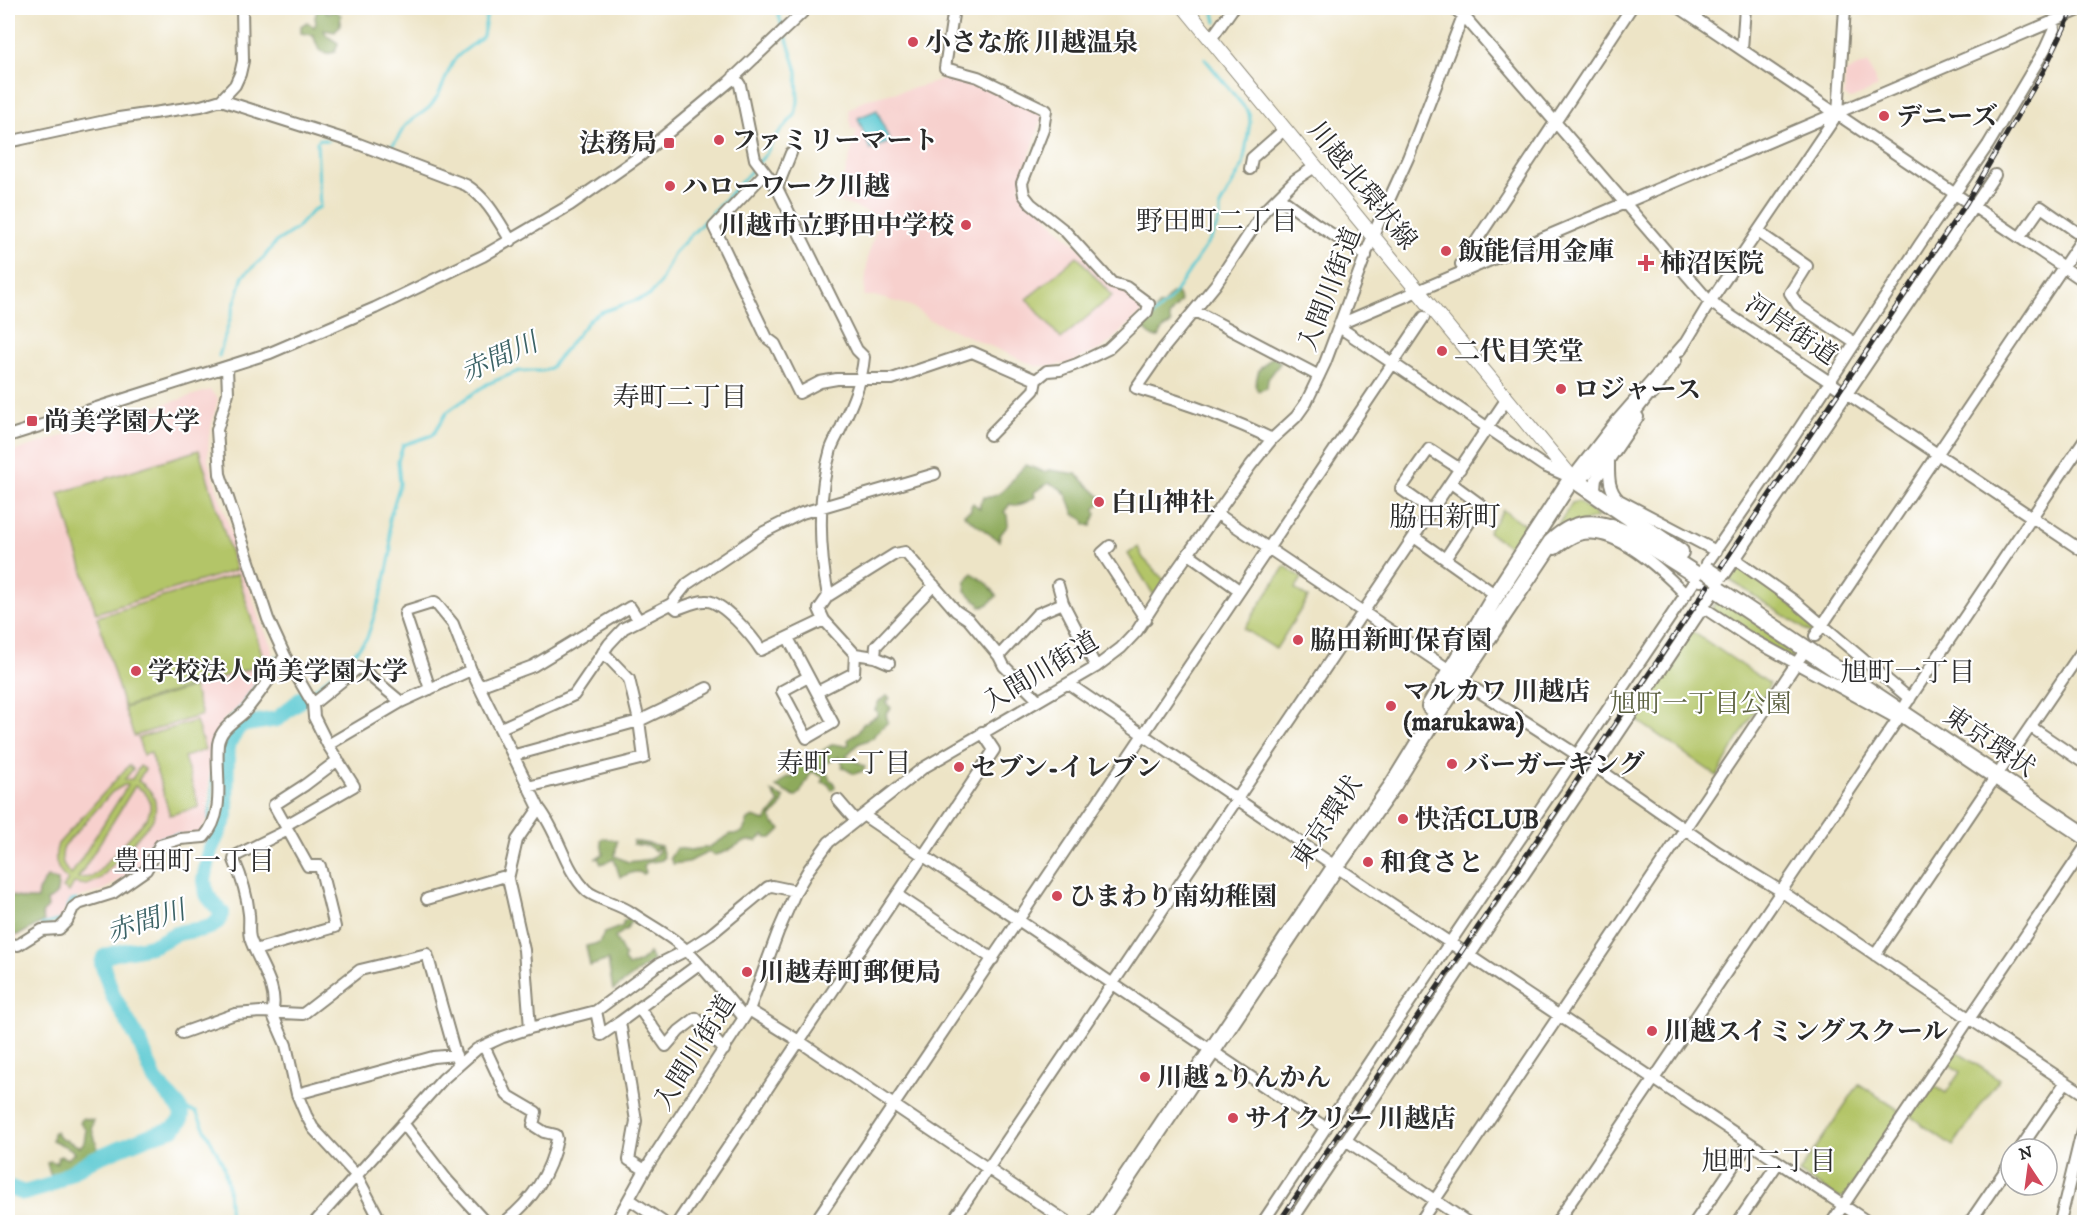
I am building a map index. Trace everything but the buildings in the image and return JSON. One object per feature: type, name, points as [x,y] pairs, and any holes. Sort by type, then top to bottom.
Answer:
[{"type":"highway","name":"東京環状","points":[[1576,483],[1601,498],[1709,578],[1999,772],[2085,835]]},
{"type":"highway","name":"東京環状","points":[[1436,715],[1496,595],[1576,483]]},
{"type":"highway","name":"東京環状","points":[[1333,864],[1393,785],[1436,715],[1484,629],[1576,483]]},
{"type":"highway","points":[[1576,483],[1586,499],[1668,556]]},
{"type":"highway","name":"東京環状","points":[[1097,1222],[1209,1048],[1333,864],[1414,733],[1551,543],[1566,531],[1582,525],[1599,524],[1620,530],[1709,578]]},
{"type":"highway","name":"東京環状","points":[[1999,772],[2085,822]]},
{"type":"highway","name":"東京環状","points":[[1085,1222],[1209,1048]]},
{"type":"main road","name":"川越北環状線","points":[[1185,8],[1576,483]]},
{"type":"street","points":[[8,142],[119,118],[201,106],[221,100],[235,85],[243,61],[242,8]]},
{"type":"street","points":[[8,436],[227,368],[280,349],[432,281],[511,241],[611,178],[673,130],[807,8]]},
{"type":"street","points":[[954,8],[945,68],[978,77],[1046,110],[1043,130],[1022,183],[1024,195],[1031,204],[1065,231],[1112,283],[1126,287],[1149,304],[1147,312],[1108,349],[1077,364],[1060,370],[1047,371],[1036,380],[1035,390],[990,435]]},
{"type":"street","points":[[1211,39],[1233,8]]},
{"type":"street","name":"河岸街道","points":[[1452,8],[1465,11],[1555,123],[1710,302],[2085,552]]},
{"type":"street","points":[[1464,271],[1461,264],[1631,8]]},
{"type":"street","points":[[1680,8],[2085,281]]},
{"type":"street","points":[[1742,49],[1744,8]]},
{"type":"street","points":[[1601,498],[1595,484],[1609,461],[1676,360],[1710,302],[1838,113],[1845,8]]},
{"type":"street","points":[[1576,483],[1544,466],[1391,364],[1345,331],[1340,324],[2084,8]]},
{"type":"street","name":"入間川街道","points":[[616,1222],[645,1170],[747,1014],[796,891],[829,842],[923,768],[1069,684],[1121,648],[1146,620],[1168,583],[1216,513],[1272,439],[1300,411],[1319,376],[1373,235],[1408,158],[1465,11]]},
{"type":"street","points":[[1291,1222],[1704,608],[1716,551],[1988,145],[2030,76],[2054,29],[2053,21]]},
{"type":"street","points":[[734,76],[740,85],[760,166],[777,188],[857,350],[864,357],[862,378],[832,447],[820,518],[822,561],[828,596]]},
{"type":"street","points":[[221,100],[356,143],[466,185],[478,192],[487,203],[511,241]]},
{"type":"street","points":[[1250,169],[1252,158],[1286,129]]},
{"type":"street","points":[[777,188],[791,153]]},
{"type":"street","points":[[760,166],[714,227],[767,338],[775,344],[799,393],[820,382],[837,378],[891,379],[972,352],[1036,380]]},
{"type":"street","points":[[1272,439],[1244,425],[1137,388],[1151,364],[1216,284],[1265,210],[1295,180],[1316,166]]},
{"type":"street","points":[[1263,1222],[1686,596],[1735,559],[1995,175]]},
{"type":"street","points":[[1279,197],[1366,256]]},
{"type":"street","points":[[1815,636],[2084,237],[2041,207],[2020,237]]},
{"type":"street","points":[[1758,232],[1807,266],[1790,293],[1798,305],[1856,343]]},
{"type":"street","points":[[1195,311],[1319,376]]},
{"type":"street","points":[[815,1222],[1424,317]]},
{"type":"street","points":[[1576,483],[1613,425],[1684,344]]},
{"type":"street","points":[[1576,483],[1676,360]]},
{"type":"street","points":[[227,368],[228,393],[217,430],[220,474],[268,620],[285,656],[313,704],[314,717],[328,745],[354,786],[235,856],[234,860],[244,883],[249,915],[249,936],[274,997],[275,1004],[272,1013],[288,1052],[297,1094],[313,1128],[357,1176],[381,1222]]},
{"type":"street","points":[[952,1222],[1506,400]]},
{"type":"street","points":[[1557,1222],[2085,440]]},
{"type":"street","points":[[1432,512],[1401,491],[1412,473],[1429,449],[1460,469]]},
{"type":"street","points":[[1609,461],[1611,487],[1619,500],[1716,551]]},
{"type":"street","points":[[501,728],[574,694],[603,652],[624,628],[671,604],[687,584],[744,544],[802,513],[935,474]]},
{"type":"street","points":[[1445,559],[1481,504],[1451,483]]},
{"type":"street","points":[[1216,513],[1970,1020],[2085,1094]]},
{"type":"street","points":[[1542,557],[1578,535],[1597,533],[1610,537],[1647,560],[1686,596]]},
{"type":"street","points":[[1414,537],[1496,595]]},
{"type":"street","points":[[1110,546],[1102,553],[1146,620]]},
{"type":"street","points":[[889,663],[875,657],[855,654],[824,620],[819,609],[828,596],[895,554],[905,552],[956,611],[968,619],[1004,666],[1038,700]]},
{"type":"street","points":[[1189,554],[1239,590]]},
{"type":"street","points":[[1735,559],[1793,600],[1822,625],[1904,709]]},
{"type":"street","points":[[875,657],[876,646],[934,585]]},
{"type":"street","points":[[1058,585],[1063,603],[1096,667]]},
{"type":"street","points":[[671,604],[677,609],[706,600],[714,602],[753,636],[761,650],[824,620]]},
{"type":"street","points":[[430,689],[405,614],[406,610],[435,602],[453,624],[471,670],[515,755],[528,787],[546,817],[573,872],[586,889],[594,896],[629,910],[687,950],[747,1014],[799,1041],[1066,1222]]},
{"type":"street","points":[[999,657],[1037,614],[1063,603]]},
{"type":"street","points":[[479,686],[533,666],[630,607],[638,619]]},
{"type":"street","points":[[1704,608],[1795,664],[1904,709]]},
{"type":"street","points":[[788,638],[833,723],[807,738],[782,691],[808,677]]},
{"type":"street","points":[[1875,955],[2085,648]]},
{"type":"street","points":[[528,787],[644,758],[639,721],[629,679],[603,652]]},
{"type":"street","points":[[1420,1222],[1804,652]]},
{"type":"street","points":[[817,692],[854,673],[855,654]]},
{"type":"street","points":[[8,944],[18,945],[31,939],[42,930],[59,929],[68,921],[78,904],[113,894],[146,870],[160,845],[180,839],[204,837],[215,819],[219,793],[218,742],[228,724],[245,712],[285,656]]},
{"type":"street","points":[[313,704],[356,667],[401,702]]},
{"type":"street","points":[[328,745],[401,702],[471,670]]},
{"type":"street","points":[[1069,684],[1333,864],[1868,1222]]},
{"type":"street","points":[[515,755],[639,721],[707,688]]},
{"type":"street","points":[[2031,727],[2085,763]]},
{"type":"street","points":[[678,1222],[994,750],[982,732]]},
{"type":"street","points":[[255,950],[335,927],[320,866],[308,866],[274,805],[338,760]]},
{"type":"street","points":[[838,800],[860,818],[923,856],[1326,1128]]},
{"type":"street","points":[[530,1028],[524,950],[508,879],[517,840],[539,808]]},
{"type":"street","points":[[1833,1222],[2085,849]]},
{"type":"street","points":[[427,899],[502,877],[508,879]]},
{"type":"street","points":[[315,1222],[457,1060],[503,1037],[596,1011],[644,973],[687,950],[739,913],[768,887],[796,891]]},
{"type":"street","points":[[897,895],[993,960]]},
{"type":"street","points":[[182,1033],[235,1014],[303,1014],[360,970],[427,954],[457,1060]]},
{"type":"street","points":[[596,1011],[601,1035],[699,964]]},
{"type":"street","points":[[639,1008],[666,1046],[679,1031],[696,1018],[724,1050]]},
{"type":"street","points":[[620,1022],[636,1121],[629,1160],[645,1170]]},
{"type":"street","points":[[484,1046],[507,1095],[536,1112],[533,1125],[556,1136],[557,1139],[547,1172],[527,1203],[505,1222]]},
{"type":"street","points":[[297,1094],[433,1057],[457,1060]]},
{"type":"street","points":[[2028,1137],[2066,1083]]},
{"type":"street","points":[[403,1123],[447,1180],[485,1222]]},
{"type":"street","points":[[2060,1222],[2085,1123]]},
{"type":"street","points":[[1347,1141],[1467,1222]]},
{"type":"street","points":[[1695,1222],[1749,1143]]},
{"type":"street","points":[[1738,1222],[1778,1163]]},
{"type":"street","points":[[1970,1222],[1999,1180]]},
{"type":"street","points":[[629,1199],[663,1222]]},
{"type":"shaded area","points":[[1868,63],[1878,87],[1851,99],[1844,96],[1845,72]]},
{"type":"shaded area","name":"川越市立野田中学校","points":[[954,74],[1039,110],[1042,119],[1019,187],[1063,233],[1123,289],[1144,305],[1144,311],[1103,348],[1072,362],[1054,366],[1036,366],[930,320],[911,306],[874,296],[864,296],[868,255],[881,217],[838,201],[857,130],[851,130],[849,110],[864,100],[926,85]]},
{"type":"shaded area","name":"学校法人尚美学園大学","points":[[210,390],[218,399],[209,436],[208,461],[259,619],[271,645],[273,660],[239,707],[225,718],[215,735],[210,752],[208,817],[200,833],[179,834],[156,839],[148,846],[143,864],[136,870],[104,890],[70,900],[61,918],[40,924],[19,937],[8,938],[8,453]]},
{"type":"green space","points":[[318,8],[325,8],[326,13],[335,11],[341,15],[340,25],[335,32],[324,30],[327,36],[338,43],[335,52],[326,54],[319,50],[313,35],[301,33],[301,26],[307,22],[314,27]]},
{"type":"green space","points":[[1077,256],[1112,296],[1061,339],[1027,299]]},
{"type":"green space","points":[[1172,293],[1177,294],[1181,301],[1169,316],[1171,324],[1163,329],[1159,337],[1153,337],[1145,330],[1144,321],[1154,313],[1158,306],[1163,305]]},
{"type":"green space","points":[[1272,357],[1281,362],[1268,379],[1267,388],[1258,391],[1255,385],[1259,370]]},
{"type":"green space","points":[[199,450],[236,570],[96,613],[59,493]]},
{"type":"green space","points":[[1026,465],[1044,472],[1050,470],[1076,474],[1104,500],[1095,508],[1096,514],[1091,526],[1085,524],[1084,520],[1074,514],[1064,492],[1049,483],[1034,492],[1035,497],[1029,501],[1010,504],[1004,512],[1007,515],[1008,525],[1000,535],[999,541],[965,516],[964,514],[971,510],[973,503],[980,509],[980,503],[984,497],[991,497],[1003,491]]},
{"type":"green space","points":[[1578,501],[1598,517],[1554,531],[1572,503]]},
{"type":"green space","points":[[1503,510],[1528,527],[1513,549],[1488,532]]},
{"type":"green space","points":[[1138,547],[1143,558],[1165,581],[1155,597],[1128,554]]},
{"type":"green space","points":[[1285,566],[1302,578],[1295,589],[1308,598],[1276,649],[1244,629]]},
{"type":"green space","points":[[1740,566],[1818,625],[1812,634],[1730,580]]},
{"type":"green space","points":[[972,573],[988,584],[997,596],[987,605],[980,607],[979,603],[965,591],[966,581]]},
{"type":"green space","points":[[238,574],[265,664],[124,707],[97,617]]},
{"type":"green space","points":[[1721,596],[1801,651],[1793,660],[1711,609]]},
{"type":"green space","name":"旭町一丁目公園","points":[[1690,630],[1770,684],[1717,776],[1631,716]]},
{"type":"green space","points":[[193,687],[202,715],[134,736],[124,708]]},
{"type":"green space","points":[[887,696],[890,698],[886,703],[891,708],[886,714],[888,722],[873,738],[858,744],[846,756],[865,767],[863,771],[854,774],[842,767],[843,764],[839,757],[823,765],[830,780],[834,782],[835,788],[832,790],[828,784],[822,782],[823,777],[812,771],[800,793],[795,797],[776,787],[787,777],[793,778],[797,760],[807,761],[833,744],[845,746],[849,744],[848,740],[859,731],[863,724],[877,716],[875,710],[879,701]]},
{"type":"green space","points":[[196,721],[205,750],[184,757],[199,807],[170,815],[151,753],[143,755],[138,738]]},
{"type":"green space","points":[[129,765],[133,769],[124,780],[132,779],[140,766],[145,769],[138,781],[152,793],[154,798],[155,809],[152,821],[100,879],[87,885],[74,883],[69,892],[63,888],[68,880],[61,873],[57,864],[58,844]],"holes":[[[128,785],[71,875],[63,862],[64,846],[112,792]],[[135,786],[149,799],[150,808],[147,818],[97,873],[92,877],[78,878]]]},
{"type":"green space","points":[[772,792],[784,798],[781,807],[771,817],[773,823],[781,829],[772,838],[764,835],[757,841],[744,842],[720,854],[713,855],[709,852],[688,862],[673,864],[670,858],[676,848],[691,850],[709,847],[731,834],[739,834],[748,820],[753,817],[765,821],[779,803]]},
{"type":"green space","points":[[603,838],[617,841],[615,856],[628,862],[651,859],[659,851],[658,847],[655,851],[648,846],[633,844],[633,841],[661,846],[664,857],[662,860],[646,863],[644,867],[646,872],[643,874],[634,872],[620,877],[614,859],[601,864],[598,858],[595,859],[603,854],[601,841]]},
{"type":"green space","points":[[47,877],[58,881],[58,885],[55,896],[47,901],[48,907],[42,914],[44,921],[21,934],[8,937],[8,895],[37,899],[38,891]]},
{"type":"green space","points":[[630,917],[635,919],[628,925],[628,928],[615,937],[625,956],[624,960],[628,966],[632,965],[643,960],[649,953],[653,961],[613,990],[608,960],[590,966],[586,946],[599,943],[604,933],[623,926],[623,922]]},
{"type":"green space","points":[[1954,1050],[1999,1079],[1953,1146],[1910,1116],[1931,1084],[1946,1093],[1960,1072],[1946,1062]]},
{"type":"green space","points":[[1859,1084],[1902,1112],[1845,1197],[1839,1198],[1799,1173]]},
{"type":"green space","points":[[83,1118],[93,1120],[92,1129],[98,1149],[92,1158],[75,1166],[71,1164],[70,1169],[59,1176],[50,1174],[47,1163],[50,1161],[57,1163],[58,1157],[61,1156],[68,1159],[74,1153],[71,1149],[52,1140],[53,1133],[56,1131],[63,1140],[80,1147],[84,1142],[86,1130],[80,1122]]},
{"type":"water","points":[[877,110],[890,142],[870,150],[858,118]]},
{"type":"waterway","points":[[382,148],[395,143],[407,124],[430,106],[437,98],[454,61],[483,36],[487,13],[484,8]]},
{"type":"waterway","name":"赤間川","points":[[782,8],[778,11],[782,27]]},
{"type":"waterway","points":[[1213,8],[1216,22]]},
{"type":"waterway","name":"赤間川","points":[[312,691],[347,662],[367,638],[383,589],[391,552],[389,520],[400,484],[398,461],[403,445],[433,435],[447,412],[487,384],[519,371],[542,371],[550,368],[591,318],[601,312],[649,296],[659,285],[674,253],[745,178],[766,154],[775,137],[795,115],[798,102],[797,71],[785,33]]},
{"type":"waterway","points":[[1122,344],[1170,300],[1213,235],[1220,218],[1220,206],[1243,165],[1250,122],[1249,113],[1205,59]]},
{"type":"waterway","points":[[219,356],[243,276],[264,257],[276,242],[296,229],[313,210],[320,207],[317,142],[320,139],[328,141]]},
{"type":"waterway","points":[[222,726],[240,708],[276,656]]},
{"type":"waterway","name":"赤間川","points":[[8,1187],[24,1193],[48,1186],[91,1160],[149,1136],[173,1129],[181,1120],[179,1107],[155,1080],[139,1041],[113,996],[102,964],[104,957],[154,945],[179,933],[205,929],[219,919],[222,913],[206,894],[204,880],[210,850],[226,816],[227,745],[240,725],[277,719],[304,697]]},
{"type":"waterway","points":[[209,819],[214,739]]},
{"type":"waterway","points":[[148,856],[151,844],[161,838],[178,835]]},
{"type":"waterway","points":[[67,909],[71,901],[76,900]]},
{"type":"waterway","points":[[42,925],[61,920]]},
{"type":"waterway","points":[[179,1107],[196,1112],[223,1164],[228,1187],[230,1222]]},
{"type":"railway","points":[[1279,1222],[1967,202],[2044,70],[2074,8]]},
{"type":"place","name":"小さな旅 川越温泉","points":[[913,42]]},
{"type":"place","name":"デニーズ","points":[[1884,116]]},
{"type":"place","name":"ファミリーマート","points":[[719,140]]},
{"type":"place","name":"法務局","points":[[669,143]]},
{"type":"place","name":"ハローワーク川越","points":[[670,186]]},
{"type":"place","name":"川越市立野田中学校","points":[[966,225]]},
{"type":"place","name":"飯能信用金庫","points":[[1446,251]]},
{"type":"place","name":"柿沼医院","points":[[1646,263]]},
{"type":"place","name":"二代目笑堂","points":[[1442,351]]},
{"type":"place","name":"ロジャース","points":[[1561,389]]},
{"type":"place","name":"尚美学園大学","points":[[32,421]]},
{"type":"place","name":"白山神社","points":[[1099,502]]},
{"type":"place","name":"脇田新町保育園","points":[[1298,640]]},
{"type":"place","name":"学校法人尚美学園大学","points":[[136,671]]},
{"type":"place","name":"マルカワ 川越店 (marukawa)","points":[[1391,706]]},
{"type":"place","name":"バーガーキング","points":[[1452,764]]},
{"type":"place","name":"セブン-イレブン","points":[[959,767]]},
{"type":"place","name":"快活CLUB","points":[[1403,819]]},
{"type":"place","name":"和食さと","points":[[1368,862]]},
{"type":"place","name":"ひまわり南幼稚園","points":[[1057,896]]},
{"type":"place","name":"川越寿町郵便局","points":[[747,972]]},
{"type":"place","name":"川越スイミングスクール","points":[[1652,1031]]},
{"type":"place","name":"川越 2りんかん","points":[[1145,1077]]},
{"type":"place","name":"サイクリー 川越店","points":[[1233,1118]]},
{"type":"district","name":"野田町二丁目","points":[[1217,221]]},
{"type":"district","name":"寿町二丁目","points":[[680,397]]},
{"type":"district","name":"脇田新町","points":[[1445,516]]},
{"type":"district","name":"旭町一丁目","points":[[1908,672]]},
{"type":"district","name":"寿町一丁目","points":[[844,763]]},
{"type":"district","name":"豊田町一丁目","points":[[194,861]]},
{"type":"district","name":"旭町二丁目","points":[[1769,1161]]}]
